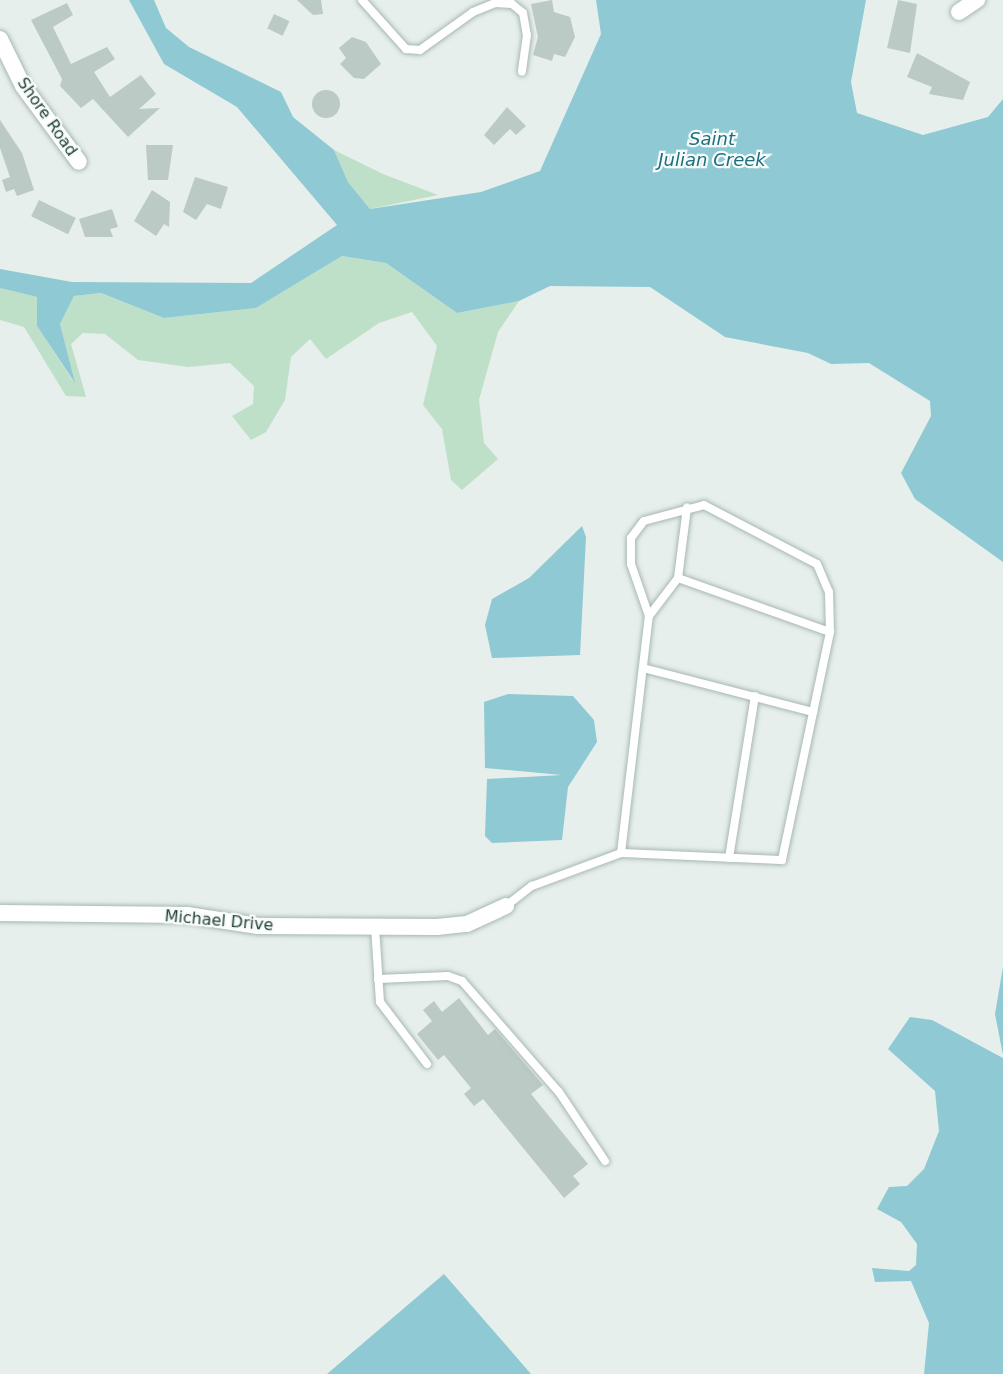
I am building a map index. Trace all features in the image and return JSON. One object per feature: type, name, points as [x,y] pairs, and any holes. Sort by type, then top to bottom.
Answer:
[{"type":"street","points":[[959,12],[977,0]]},
{"type":"street","name":"Shore Road","points":[[0,39],[23,86],[79,162]]},
{"type":"street","name":"Michael Drive","points":[[0,913],[187,915],[258,926],[375,927],[467,924],[506,906]]},
{"type":"lane","points":[[362,0],[406,49],[420,50],[473,12],[495,3],[512,4],[522,13],[527,35],[522,72]]},
{"type":"lane","points":[[506,906],[532,886],[621,853],[782,860],[830,632],[829,592],[817,564],[704,505],[644,521],[631,538],[631,564],[649,616],[621,853]]},
{"type":"lane","points":[[649,616],[678,578],[687,508]]},
{"type":"lane","points":[[678,578],[830,632]]},
{"type":"lane","points":[[643,668],[813,712]]},
{"type":"lane","points":[[729,858],[755,696]]},
{"type":"lane","points":[[375,927],[378,979],[389,1020],[427,1064]]},
{"type":"lane","points":[[378,979],[462,981],[559,1092],[606,1161]]},
{"type":"green space","points":[[334,150],[383,174],[438,195],[370,209],[348,182]]},
{"type":"green space","points":[[342,256],[386,263],[457,313],[519,301],[498,332],[479,400],[484,443],[498,459],[462,490],[451,480],[442,429],[423,405],[437,346],[412,312],[379,323],[326,359],[310,339],[291,357],[285,400],[266,432],[251,440],[232,416],[253,404],[254,386],[230,363],[188,367],[138,360],[105,334],[83,333],[71,344],[86,397],[66,396],[24,327],[0,320],[0,288],[37,297],[37,326],[73,381],[60,324],[74,296],[101,293],[164,318],[256,308]]},
{"type":"water","name":"Saint Julian Creek","points":[[129,0],[154,0],[166,28],[189,47],[281,92],[293,117],[334,150],[348,182],[370,209],[481,192],[540,171],[601,34],[596,0],[866,0],[851,82],[857,113],[923,135],[988,117],[1003,99],[1003,562],[915,499],[901,473],[931,416],[930,401],[869,363],[831,364],[808,353],[725,337],[650,287],[550,286],[519,301],[457,313],[386,263],[342,256],[256,308],[164,318],[101,293],[74,296],[60,324],[75,383],[37,326],[37,297],[0,288],[0,269],[72,282],[251,283],[337,225],[237,107],[164,64]]},
{"type":"water","points":[[582,526],[586,537],[580,655],[492,658],[485,625],[492,599],[529,578]]},
{"type":"water","points":[[508,694],[573,696],[594,720],[597,742],[568,787],[562,840],[492,843],[485,836],[487,779],[562,775],[485,768],[484,702]]},
{"type":"water","points":[[1003,967],[1003,1055],[995,1014]]},
{"type":"water","points":[[910,1017],[932,1020],[1003,1058],[1003,1374],[924,1374],[929,1323],[911,1281],[875,1282],[872,1268],[909,1271],[916,1265],[917,1244],[901,1222],[877,1209],[889,1187],[907,1186],[924,1169],[939,1131],[935,1091],[888,1049]]},
{"type":"water","points":[[444,1274],[531,1374],[327,1374]]},
{"type":"building","points":[[297,0],[321,0],[323,14],[313,15]]},
{"type":"building","points":[[552,0],[554,12],[570,17],[575,37],[565,57],[554,54],[552,61],[533,55],[538,37],[531,4]]},
{"type":"building","points":[[898,0],[917,4],[910,53],[887,48]]},
{"type":"building","points":[[67,3],[73,15],[53,27],[71,64],[107,47],[115,59],[94,72],[110,97],[141,75],[156,94],[139,109],[160,108],[128,137],[93,99],[81,108],[60,86],[62,79],[31,20]]},
{"type":"building","points":[[274,14],[289,21],[283,36],[267,29]]},
{"type":"building","points":[[352,37],[366,42],[381,64],[364,79],[354,78],[340,64],[346,58],[339,48]]},
{"type":"building","points":[[917,53],[970,82],[963,100],[929,94],[932,87],[907,77]]},
{"type":"building","points":[[326,90],[336,94],[340,104],[336,114],[326,118],[316,114],[312,104],[316,94]]},
{"type":"building","points":[[507,107],[526,126],[516,135],[510,129],[494,145],[484,135]]},
{"type":"building","points":[[0,120],[22,153],[34,190],[17,196],[14,189],[6,192],[2,180],[10,177],[0,148]]},
{"type":"building","points":[[146,145],[173,145],[168,180],[148,180]]},
{"type":"building","points":[[195,177],[228,187],[221,209],[207,204],[196,220],[183,212]]},
{"type":"building","points":[[152,190],[170,202],[169,227],[164,224],[156,236],[134,221]]},
{"type":"building","points":[[39,200],[76,218],[68,234],[31,216]]},
{"type":"building","points":[[112,209],[118,227],[110,229],[113,237],[85,237],[79,219]]},
{"type":"building","points":[[459,998],[488,1035],[495,1029],[543,1085],[531,1094],[588,1164],[573,1176],[580,1184],[564,1198],[483,1099],[474,1106],[464,1094],[471,1088],[444,1055],[438,1060],[417,1034],[432,1021],[423,1010],[434,1001],[442,1012]]}]
